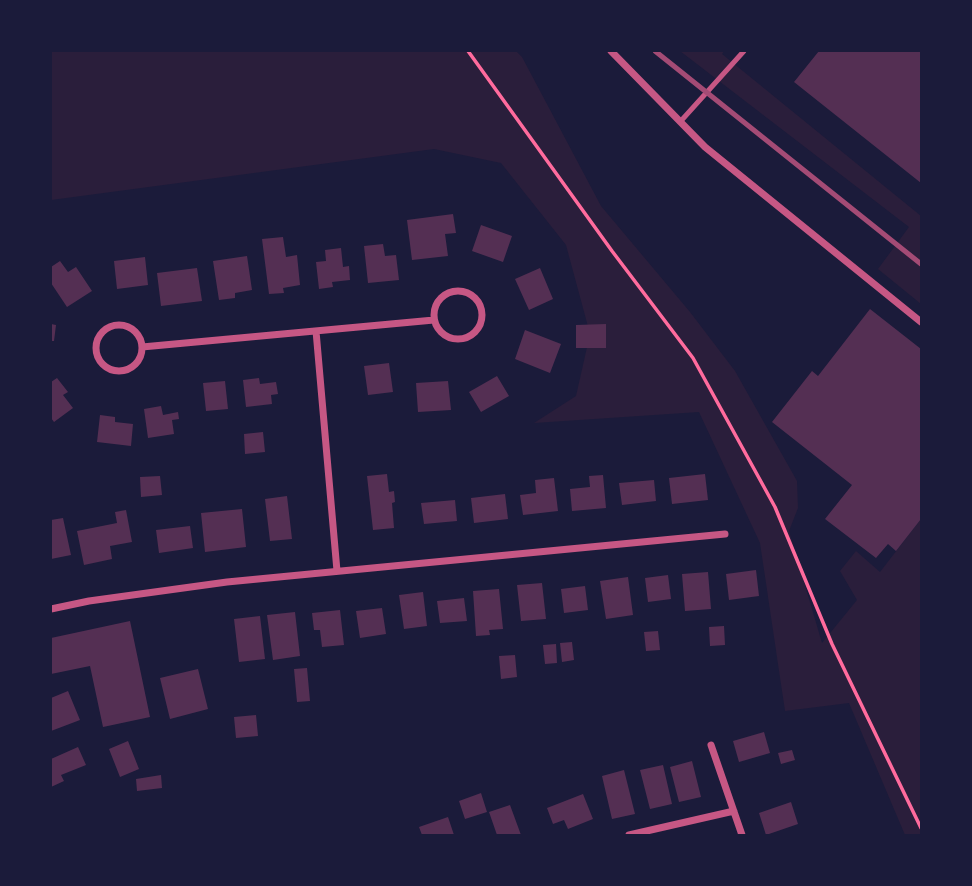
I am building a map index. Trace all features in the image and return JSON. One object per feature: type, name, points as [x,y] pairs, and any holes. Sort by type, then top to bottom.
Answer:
[{"type":"street","points":[[611,51],[705,147],[921,322]]},
{"type":"street","points":[[455,291],[471,294],[481,307],[482,315],[477,330],[464,338],[442,333],[434,320],[436,304],[447,293],[455,291]]},
{"type":"street","points":[[142,347],[434,320]]},
{"type":"street","points":[[118,325],[134,331],[142,347],[138,361],[126,370],[104,366],[96,353],[98,337],[106,329],[118,325]]},
{"type":"street","points":[[316,331],[337,570]]},
{"type":"street","points":[[51,609],[201,585],[725,534]]},
{"type":"street","points":[[711,745],[742,835]]},
{"type":"street","points":[[629,835],[734,811]]},
{"type":"lane","points":[[680,122],[744,51]]},
{"type":"path","points":[[468,51],[692,358],[775,507],[832,644],[921,828]]},
{"type":"shaded area","points":[[51,51],[516,51],[522,57],[601,206],[690,312],[735,371],[797,481],[798,508],[789,531],[822,643],[857,600],[840,571],[856,551],[880,572],[921,519],[921,835],[905,835],[849,703],[785,711],[760,543],[699,412],[534,423],[576,396],[590,334],[566,245],[501,163],[434,149],[51,200]]},
{"type":"shaded area","points":[[680,51],[724,51],[722,54],[921,216],[921,304],[878,269],[909,227]]},
{"type":"building","points":[[819,51],[921,51],[921,183],[794,82]]},
{"type":"building","points":[[453,214],[456,233],[445,234],[448,256],[412,260],[407,220]]},
{"type":"building","points":[[481,225],[512,236],[503,262],[472,251]]},
{"type":"building","points":[[283,237],[286,257],[297,255],[300,285],[283,288],[284,293],[269,294],[262,239]]},
{"type":"building","points":[[383,244],[385,256],[396,255],[399,280],[368,283],[364,246]]},
{"type":"building","points":[[341,248],[343,267],[349,266],[350,280],[332,282],[333,287],[319,289],[316,262],[326,261],[325,250]]},
{"type":"building","points":[[247,256],[252,290],[235,293],[235,298],[219,300],[213,261]]},
{"type":"building","points":[[145,257],[148,285],[117,289],[114,261]]},
{"type":"building","points":[[60,261],[68,272],[76,267],[92,291],[67,307],[51,283],[51,267]]},
{"type":"building","points":[[197,268],[202,301],[161,306],[157,273]]},
{"type":"building","points":[[540,268],[553,299],[529,310],[515,279]]},
{"type":"building","points":[[870,309],[921,349],[921,519],[896,551],[888,544],[876,558],[825,519],[852,485],[772,422],[812,371],[818,376]]},
{"type":"building","points":[[51,324],[56,325],[54,341],[51,341]]},
{"type":"building","points":[[606,324],[606,348],[576,348],[576,325]]},
{"type":"building","points":[[525,330],[561,344],[550,373],[515,359]]},
{"type":"building","points":[[389,363],[393,392],[368,395],[364,366]]},
{"type":"building","points":[[497,376],[509,396],[481,412],[469,392]]},
{"type":"building","points":[[57,378],[68,392],[63,395],[73,408],[54,422],[51,418],[51,382]]},
{"type":"building","points":[[259,378],[260,384],[276,382],[278,394],[271,395],[272,404],[246,407],[243,380]]},
{"type":"building","points":[[225,381],[228,409],[206,411],[203,383]]},
{"type":"building","points":[[448,381],[451,410],[418,412],[416,383]]},
{"type":"building","points":[[161,406],[163,415],[178,412],[179,419],[172,420],[174,434],[148,438],[144,409]]},
{"type":"building","points":[[100,415],[115,417],[115,422],[133,424],[131,446],[97,442]]},
{"type":"building","points":[[263,432],[265,452],[245,454],[244,434]]},
{"type":"building","points":[[387,474],[389,492],[394,491],[394,528],[373,530],[367,476]]},
{"type":"building","points":[[705,474],[708,500],[672,504],[669,478]]},
{"type":"building","points":[[603,475],[606,508],[572,511],[570,489],[590,487],[589,476]]},
{"type":"building","points":[[160,476],[162,495],[141,497],[140,477]]},
{"type":"building","points":[[554,478],[558,511],[523,515],[520,495],[536,493],[535,480]]},
{"type":"building","points":[[654,480],[656,501],[622,505],[619,483]]},
{"type":"building","points":[[505,494],[508,519],[474,523],[471,498]]},
{"type":"building","points":[[287,496],[292,539],[270,541],[265,499]]},
{"type":"building","points":[[455,500],[457,521],[424,524],[421,503]]},
{"type":"building","points":[[242,509],[246,547],[205,552],[201,513]]},
{"type":"building","points":[[126,510],[132,542],[110,546],[112,559],[84,565],[77,531],[117,523],[115,512]]},
{"type":"building","points":[[63,518],[71,555],[51,559],[51,520]]},
{"type":"building","points":[[190,526],[193,548],[159,553],[156,530]]},
{"type":"building","points":[[756,570],[759,596],[729,600],[726,574]]},
{"type":"building","points":[[708,572],[711,609],[685,611],[682,574]]},
{"type":"building","points":[[668,575],[671,599],[648,602],[645,578]]},
{"type":"building","points":[[628,577],[633,615],[606,619],[600,581]]},
{"type":"building","points":[[542,583],[546,619],[521,621],[517,585]]},
{"type":"building","points":[[585,586],[588,610],[564,613],[561,589]]},
{"type":"building","points":[[499,589],[503,629],[489,630],[490,635],[476,636],[473,591]]},
{"type":"building","points":[[423,592],[427,626],[404,629],[399,595]]},
{"type":"building","points":[[464,598],[467,621],[440,623],[437,601]]},
{"type":"building","points":[[382,608],[386,634],[360,638],[356,611]]},
{"type":"building","points":[[340,610],[344,645],[322,647],[320,630],[314,630],[312,613]]},
{"type":"building","points":[[295,612],[300,656],[273,660],[267,615]]},
{"type":"building","points":[[260,616],[265,659],[239,662],[234,619]]},
{"type":"building","points":[[130,621],[150,717],[103,727],[90,666],[51,674],[51,638]]},
{"type":"building","points":[[724,626],[725,645],[710,646],[709,627]]},
{"type":"building","points":[[658,631],[660,650],[646,651],[644,632]]},
{"type":"building","points":[[572,642],[574,660],[562,662],[560,643]]},
{"type":"building","points":[[556,644],[557,663],[545,664],[543,645]]},
{"type":"building","points":[[515,655],[517,677],[501,679],[499,656]]},
{"type":"building","points":[[307,668],[310,701],[297,702],[294,669]]},
{"type":"building","points":[[198,669],[208,709],[170,719],[160,678]]},
{"type":"building","points":[[68,691],[80,720],[51,731],[51,698]]},
{"type":"building","points":[[256,715],[258,736],[236,738],[234,717]]},
{"type":"building","points":[[764,732],[770,753],[739,762],[733,741]]},
{"type":"building","points":[[128,741],[139,769],[120,777],[109,749]]},
{"type":"building","points":[[78,747],[86,765],[61,775],[64,781],[51,787],[51,759]]},
{"type":"building","points":[[792,750],[795,760],[781,764],[778,753]]},
{"type":"building","points":[[692,761],[701,797],[679,802],[670,767]]},
{"type":"building","points":[[663,765],[672,804],[650,809],[640,770]]},
{"type":"building","points":[[624,770],[635,814],[612,819],[602,776]]},
{"type":"building","points":[[161,775],[162,788],[137,791],[136,779]]},
{"type":"building","points":[[481,793],[487,812],[465,819],[459,801]]},
{"type":"building","points":[[583,794],[593,819],[568,829],[564,820],[553,824],[547,808]]},
{"type":"building","points":[[791,802],[798,824],[766,835],[759,813]]},
{"type":"building","points":[[510,805],[521,835],[497,835],[489,812]]},
{"type":"building","points":[[448,817],[454,835],[422,835],[419,827]]},
{"type":"railway","points":[[655,51],[921,264]]}]
